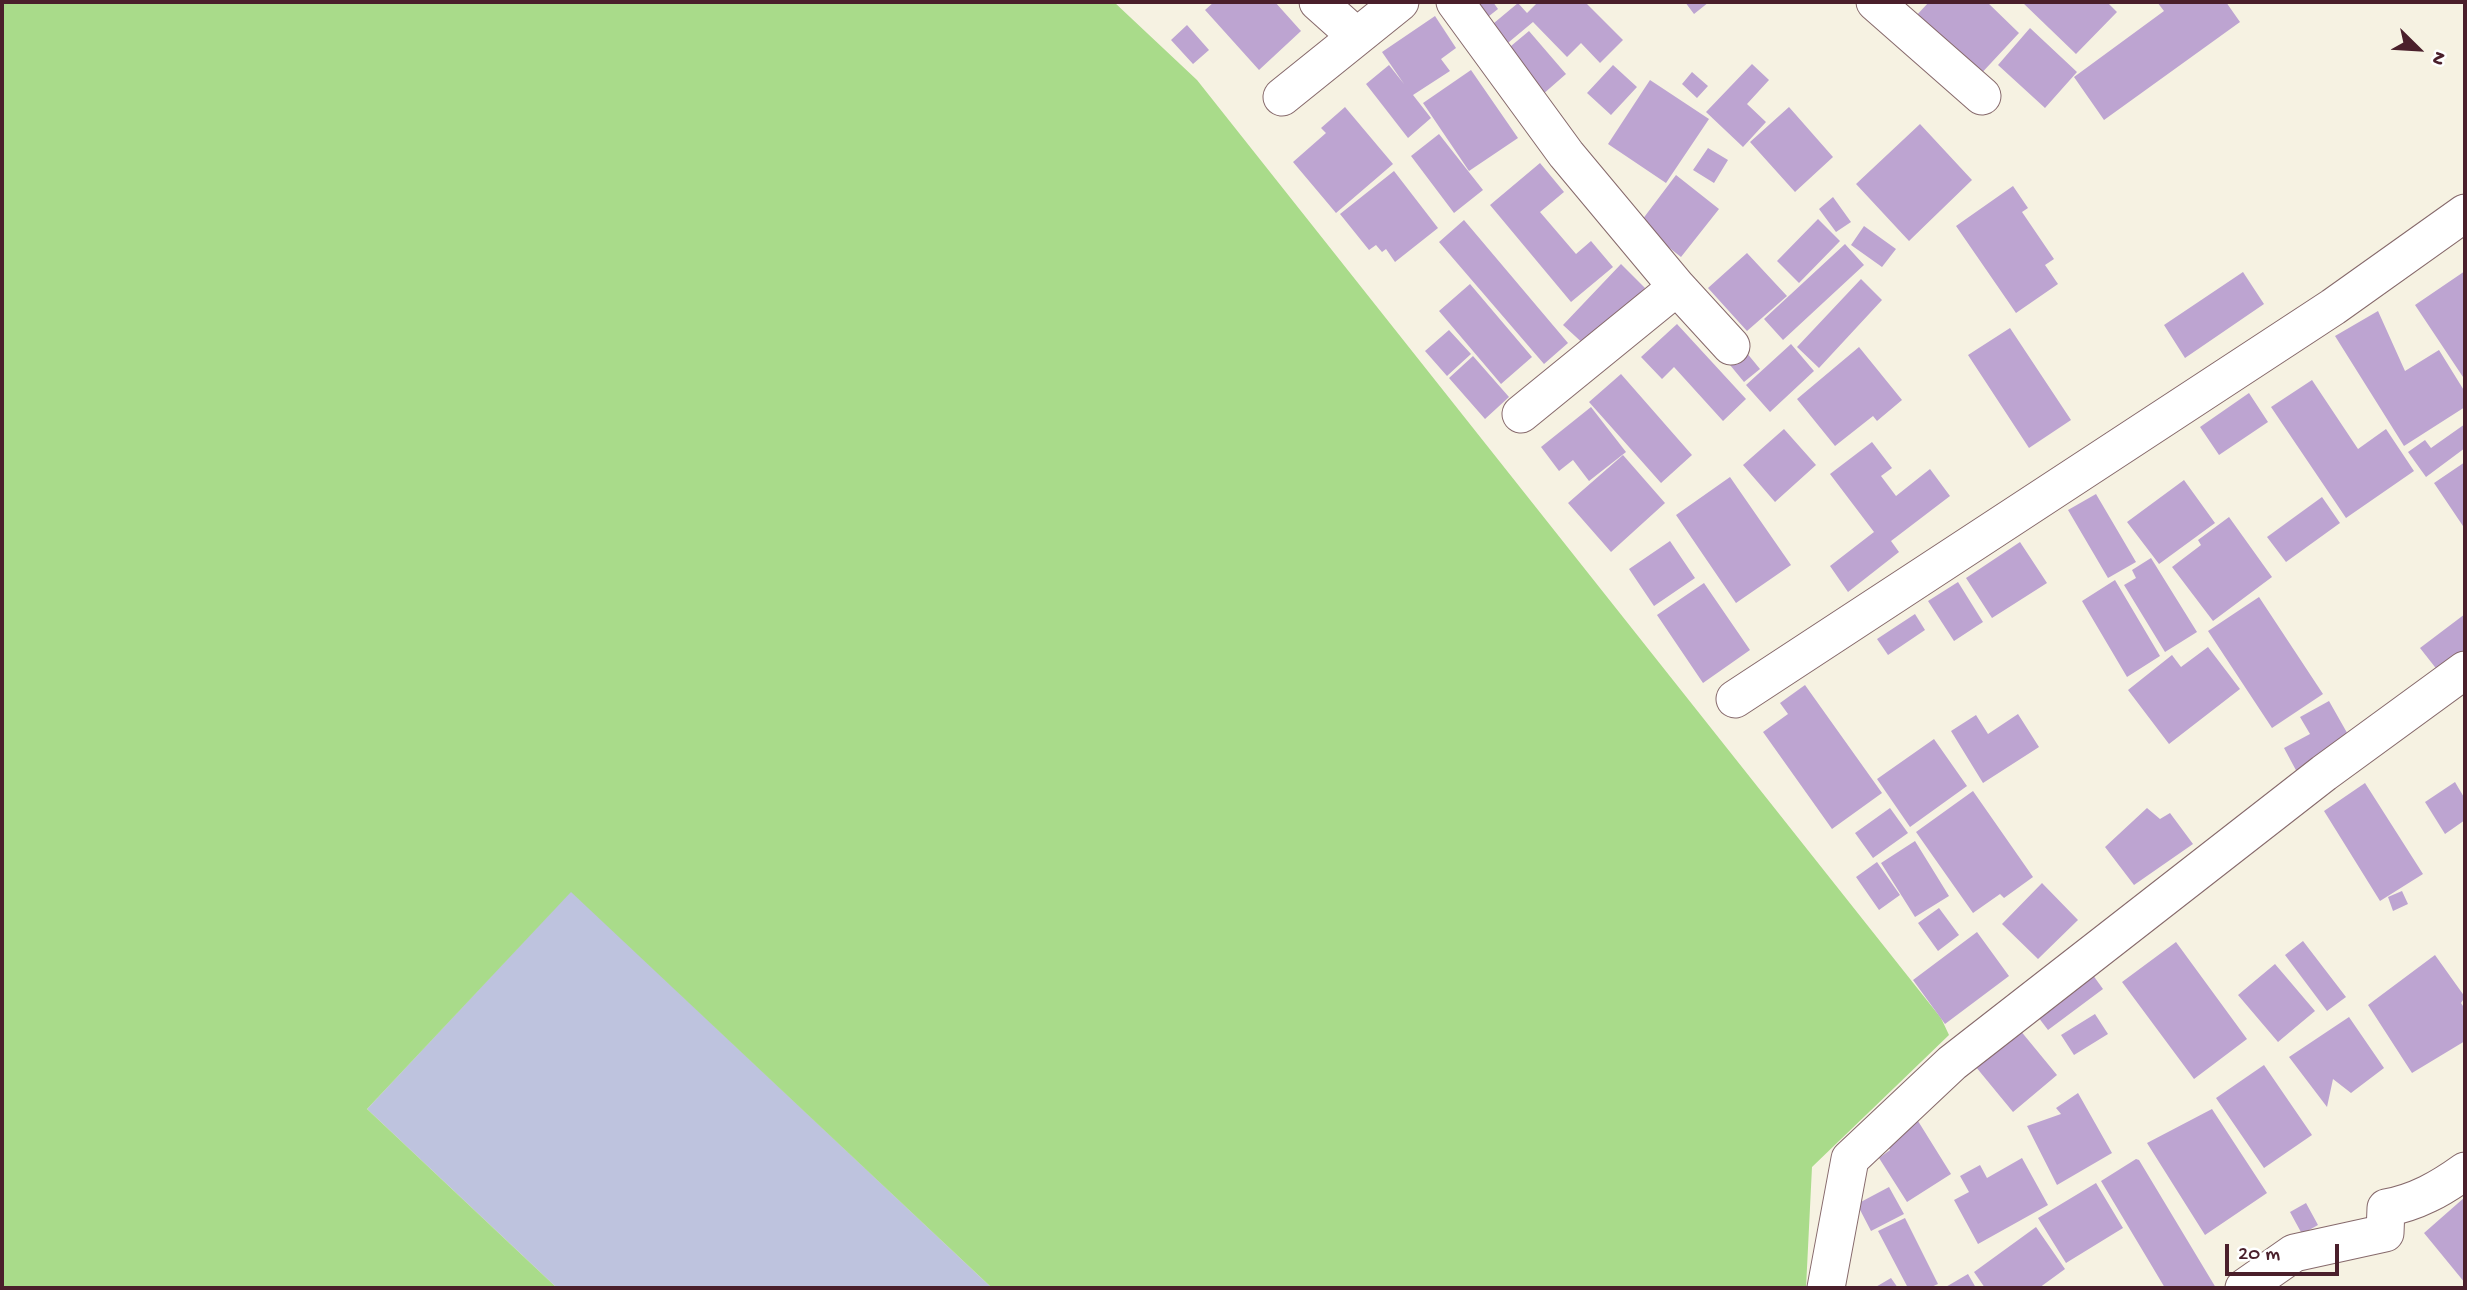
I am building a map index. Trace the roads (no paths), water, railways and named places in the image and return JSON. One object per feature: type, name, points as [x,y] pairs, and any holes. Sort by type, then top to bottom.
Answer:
[{"type":"street","points":[[1318,2],[1356,36]]},
{"type":"street","points":[[1282,97],[1400,2]]},
{"type":"street","points":[[1455,2],[1566,154],[1677,287],[1731,346]]},
{"type":"street","points":[[1875,2],[1982,96]]},
{"type":"street","points":[[1735,699],[2333,307],[2465,213]]},
{"type":"street","points":[[1521,414],[1677,287]]},
{"type":"street","points":[[1826,1288],[1850,1159],[1952,1063],[2324,773],[2465,670]]},
{"type":"street","points":[[2244,1288],[2294,1253],[2385,1233],[2386,1208],[2409,1203],[2438,1191],[2465,1171]]}]
